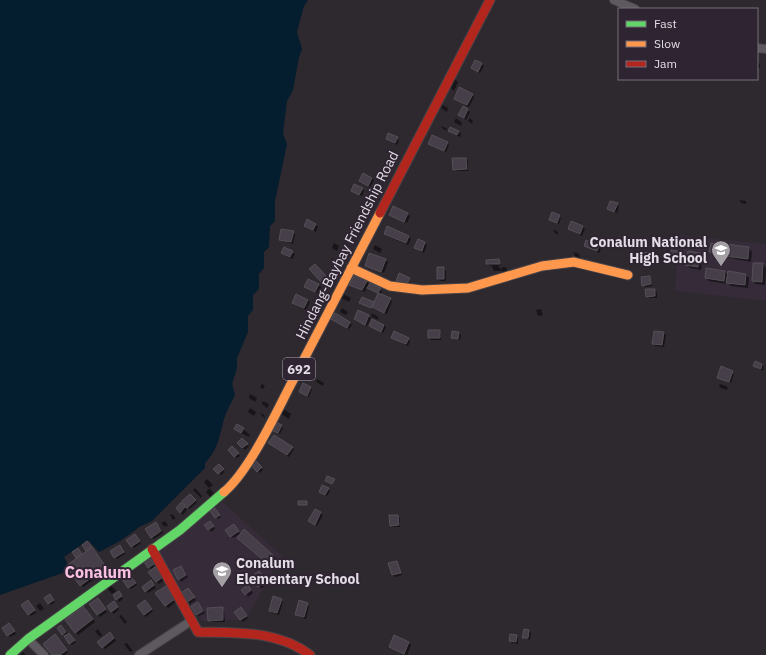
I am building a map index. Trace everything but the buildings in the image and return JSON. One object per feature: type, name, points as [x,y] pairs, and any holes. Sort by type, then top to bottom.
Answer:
[{"type":"main road","name":"Hindang-Baybay Friendship Road","points":[[10,655],[28,639],[180,530],[230,487],[275,415],[490,0]]},
{"type":"main road","points":[[351,268],[390,286],[422,290],[468,288],[542,266],[574,262],[628,275]]},
{"type":"main road","points":[[152,549],[198,632],[257,633],[301,648],[310,655]]},
{"type":"street","points":[[614,0],[633,8]]},
{"type":"street","points":[[139,655],[191,621]]},
{"type":"street","points":[[28,639],[44,655]]},
{"type":"shaded area","name":"Conalum National High School","points":[[678,235],[766,244],[766,301],[675,291]]},
{"type":"shaded area","name":"Conalum Elementary School","points":[[223,502],[282,556],[245,620],[202,621],[158,552]]},
{"type":"water","points":[[0,0],[308,0],[304,6],[297,32],[302,49],[299,57],[293,90],[287,101],[283,134],[287,144],[275,201],[275,221],[270,226],[269,247],[264,252],[264,268],[259,274],[259,289],[253,295],[253,310],[248,316],[248,332],[237,358],[237,368],[232,384],[235,395],[225,416],[220,437],[210,457],[205,463],[205,468],[152,521],[141,526],[120,541],[99,552],[88,540],[64,557],[71,570],[0,595]]},
{"type":"traffic: fast","points":[[10,655],[28,639],[180,530],[224,492]]},
{"type":"traffic: slow","points":[[224,492],[243,471],[261,442],[380,213]]},
{"type":"traffic: slow","points":[[351,268],[390,286],[422,290],[468,288],[542,266],[574,262],[628,275]]},
{"type":"traffic: jam","points":[[380,213],[490,0]]},
{"type":"traffic: jam","points":[[152,549],[198,632],[242,633],[271,637],[298,647],[310,655]]},
{"type":"place","name":"Conalum National High School","points":[[721,267]]},
{"type":"place","name":"Conalum Elementary School","points":[[222,588]]},
{"type":"district","name":"Conalum","points":[[98,572]]}]
